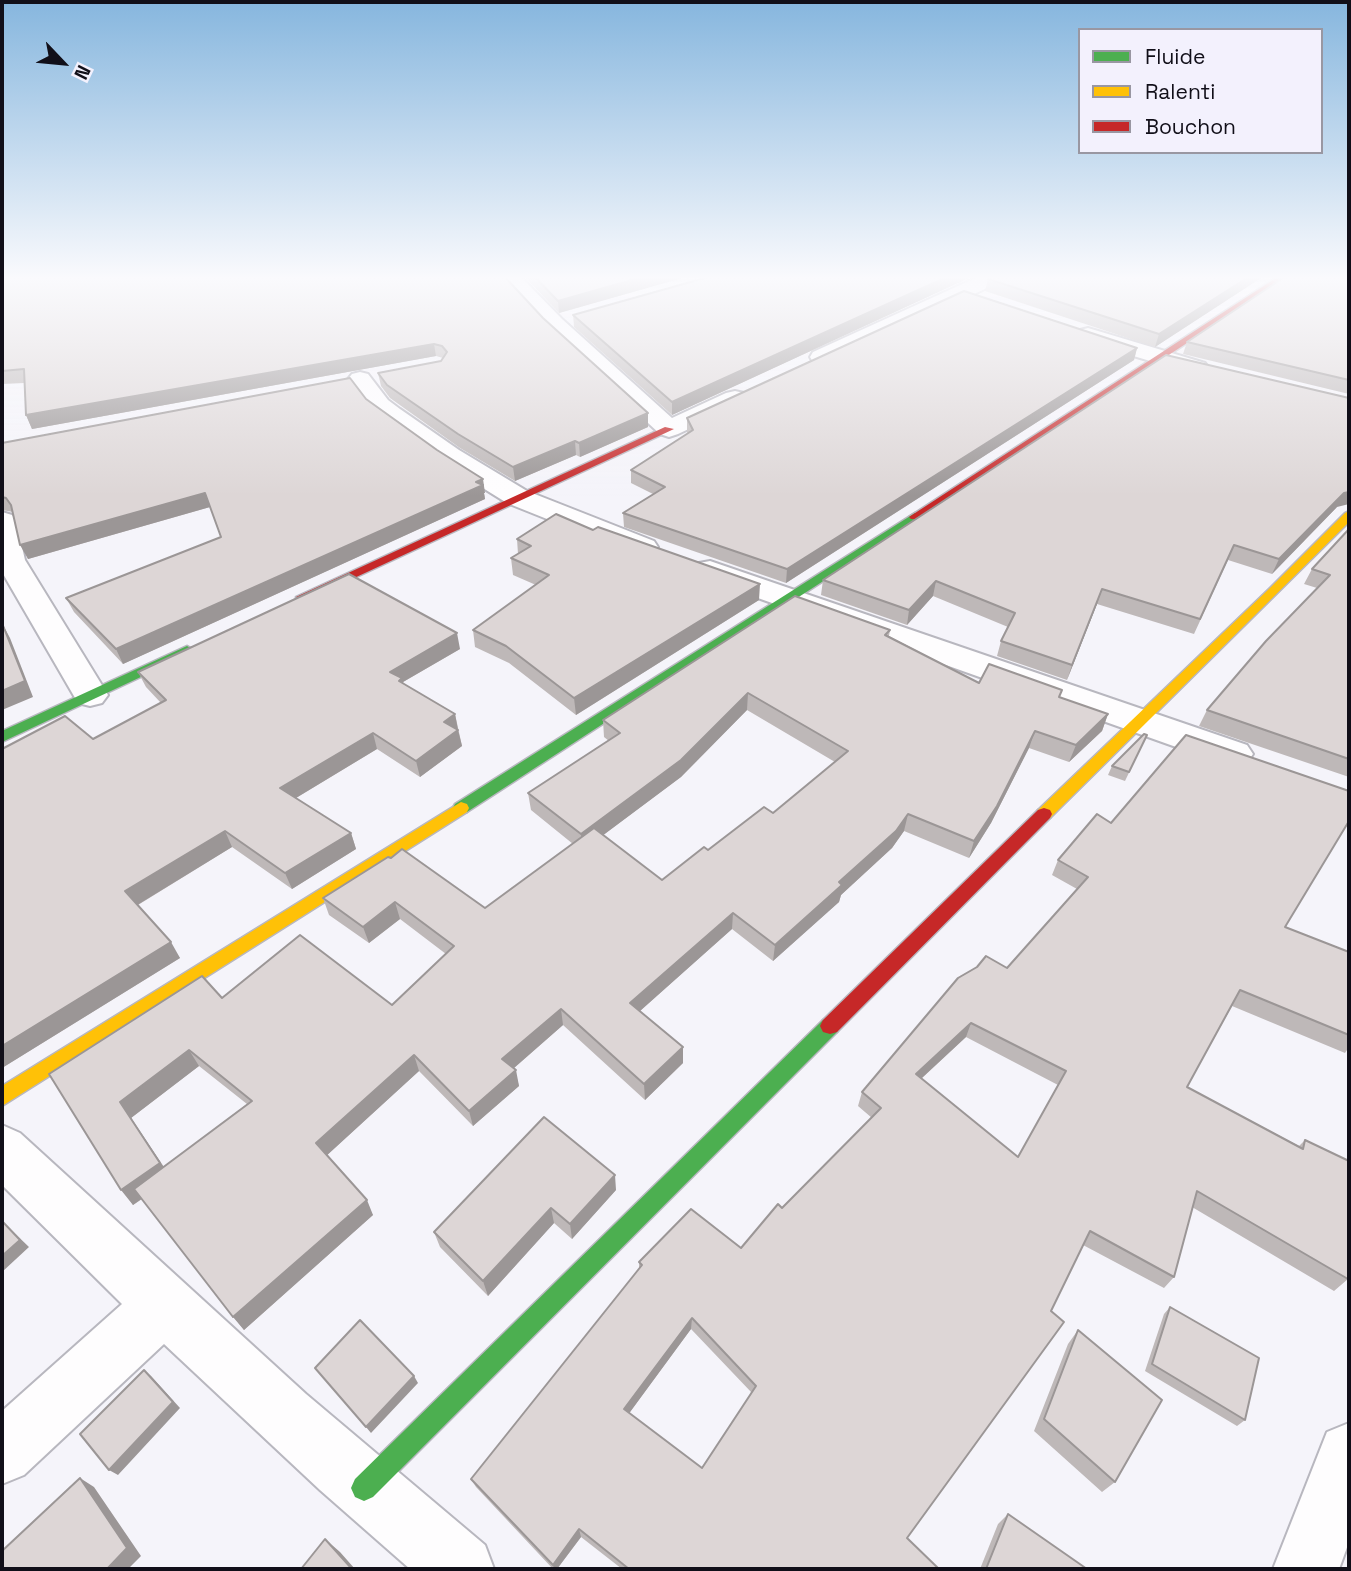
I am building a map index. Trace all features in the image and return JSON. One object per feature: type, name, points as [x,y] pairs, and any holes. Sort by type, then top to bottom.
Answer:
[{"type":"street","points":[[582,349],[669,429]]},
{"type":"street","points":[[795,370],[838,349]]},
{"type":"street","points":[[1132,349],[1217,373]]},
{"type":"street","points":[[2,1097],[790,599],[1063,422],[1167,349]]},
{"type":"street","points":[[360,379],[385,410],[450,456],[517,497],[582,525],[1256,762]]},
{"type":"street","points":[[291,602],[757,387]]},
{"type":"street","points":[[364,1488],[1137,721],[1269,599],[1349,515]]},
{"type":"street","points":[[2,521],[5,554],[90,695]]},
{"type":"street","points":[[2,737],[203,642]]},
{"type":"street","points":[[2,1150],[163,1306],[364,1488],[461,1569]]},
{"type":"street","points":[[2,1454],[163,1306]]},
{"type":"street","points":[[1306,1569],[1349,1454]]},
{"type":"building","points":[[2,349],[403,349],[26,415],[24,369],[2,371]]},
{"type":"building","points":[[445,349],[578,349],[648,413],[579,443],[575,441],[513,467],[458,434],[387,385],[378,373],[441,361],[447,352]]},
{"type":"building","points":[[612,349],[788,349],[672,402]]},
{"type":"building","points":[[837,349],[1135,349],[787,569],[623,513],[665,487],[631,470],[693,430],[687,418]]},
{"type":"building","points":[[1218,349],[1349,349],[1349,380]]},
{"type":"building","points":[[1166,355],[1349,398],[1349,492],[1344,493],[1279,559],[1234,545],[1200,619],[1102,589],[1072,665],[1001,641],[1015,613],[936,581],[909,610],[823,580]]},
{"type":"building","points":[[350,378],[366,399],[483,479],[476,482],[483,485],[116,649],[66,598],[221,537],[205,493],[20,545],[11,505],[2,497],[2,443]]},
{"type":"building","points":[[556,514],[593,530],[598,527],[760,584],[574,698],[506,646],[473,630],[549,575],[511,558],[531,546],[517,539]]},
{"type":"building","points":[[1349,529],[1349,759],[1207,710],[1266,641],[1330,575],[1312,569]]},
{"type":"building","points":[[349,574],[457,633],[390,672],[402,678],[399,681],[455,714],[444,722],[458,730],[416,761],[373,733],[280,788],[351,833],[285,873],[225,831],[125,891],[171,942],[2,1046],[2,749],[65,716],[93,739],[166,700],[138,672]]},
{"type":"building","points":[[795,596],[890,630],[885,635],[979,683],[989,664],[1062,690],[1059,697],[1108,714],[1076,745],[1035,731],[997,806],[974,841],[908,814],[896,831],[839,882],[842,885],[775,945],[733,913],[630,1003],[683,1047],[644,1084],[561,1009],[502,1059],[516,1070],[469,1111],[414,1055],[316,1143],[367,1200],[233,1317],[134,1189],[252,1101],[189,1050],[120,1102],[160,1163],[121,1190],[49,1074],[202,976],[222,998],[300,935],[392,1005],[454,946],[395,902],[363,927],[323,898],[402,849],[485,908],[594,828],[662,880],[704,847],[708,850],[764,807],[773,813],[848,751],[748,693],[681,760],[581,834],[528,793],[620,733],[603,720]]},
{"type":"building","points":[[2,623],[25,681],[2,691]]},
{"type":"building","points":[[1144,734],[1147,735],[1129,772],[1112,766]]},
{"type":"building","points":[[1186,735],[1349,791],[1349,821],[1285,927],[1349,952],[1349,1035],[1240,990],[1187,1087],[1303,1149],[1305,1140],[1349,1161],[1348,1279],[1197,1191],[1174,1277],[1090,1231],[1051,1311],[1064,1322],[907,1538],[939,1569],[629,1569],[579,1529],[553,1565],[471,1479],[642,1265],[639,1262],[691,1209],[741,1248],[778,1204],[782,1208],[881,1108],[862,1092],[958,978],[977,967],[986,956],[1007,968],[1088,877],[1058,860],[1097,814],[1111,823]],"holes":[[[971,1023],[1066,1071],[1018,1157],[916,1074]],[[692,1318],[756,1386],[702,1468],[624,1409]]]},
{"type":"building","points":[[544,1117],[615,1175],[570,1224],[551,1208],[483,1281],[434,1232]]},
{"type":"building","points":[[2,1221],[20,1240],[2,1256]]},
{"type":"building","points":[[1170,1307],[1259,1358],[1245,1420],[1152,1364]]},
{"type":"building","points":[[360,1320],[414,1376],[366,1427],[315,1368]]},
{"type":"building","points":[[1078,1330],[1162,1400],[1115,1482],[1044,1419]]},
{"type":"building","points":[[144,1370],[173,1402],[109,1470],[80,1434]]},
{"type":"building","points":[[80,1478],[127,1548],[107,1569],[2,1569],[2,1551]]},
{"type":"building","points":[[1008,1514],[1087,1569],[986,1569]]},
{"type":"building","points":[[325,1539],[352,1569],[301,1569]]},
{"type":"traffic: fast","points":[[461,808],[915,517]]},
{"type":"traffic: fast","points":[[2,737],[187,650]]},
{"type":"traffic: fast","points":[[364,1488],[830,1026]]},
{"type":"traffic: slow","points":[[1044,814],[1349,515]]},
{"type":"traffic: slow","points":[[2,1097],[461,808]]},
{"type":"traffic: jam","points":[[915,517],[1172,349]]},
{"type":"traffic: jam","points":[[302,597],[669,429]]},
{"type":"traffic: jam","points":[[830,1026],[1044,814]]}]
